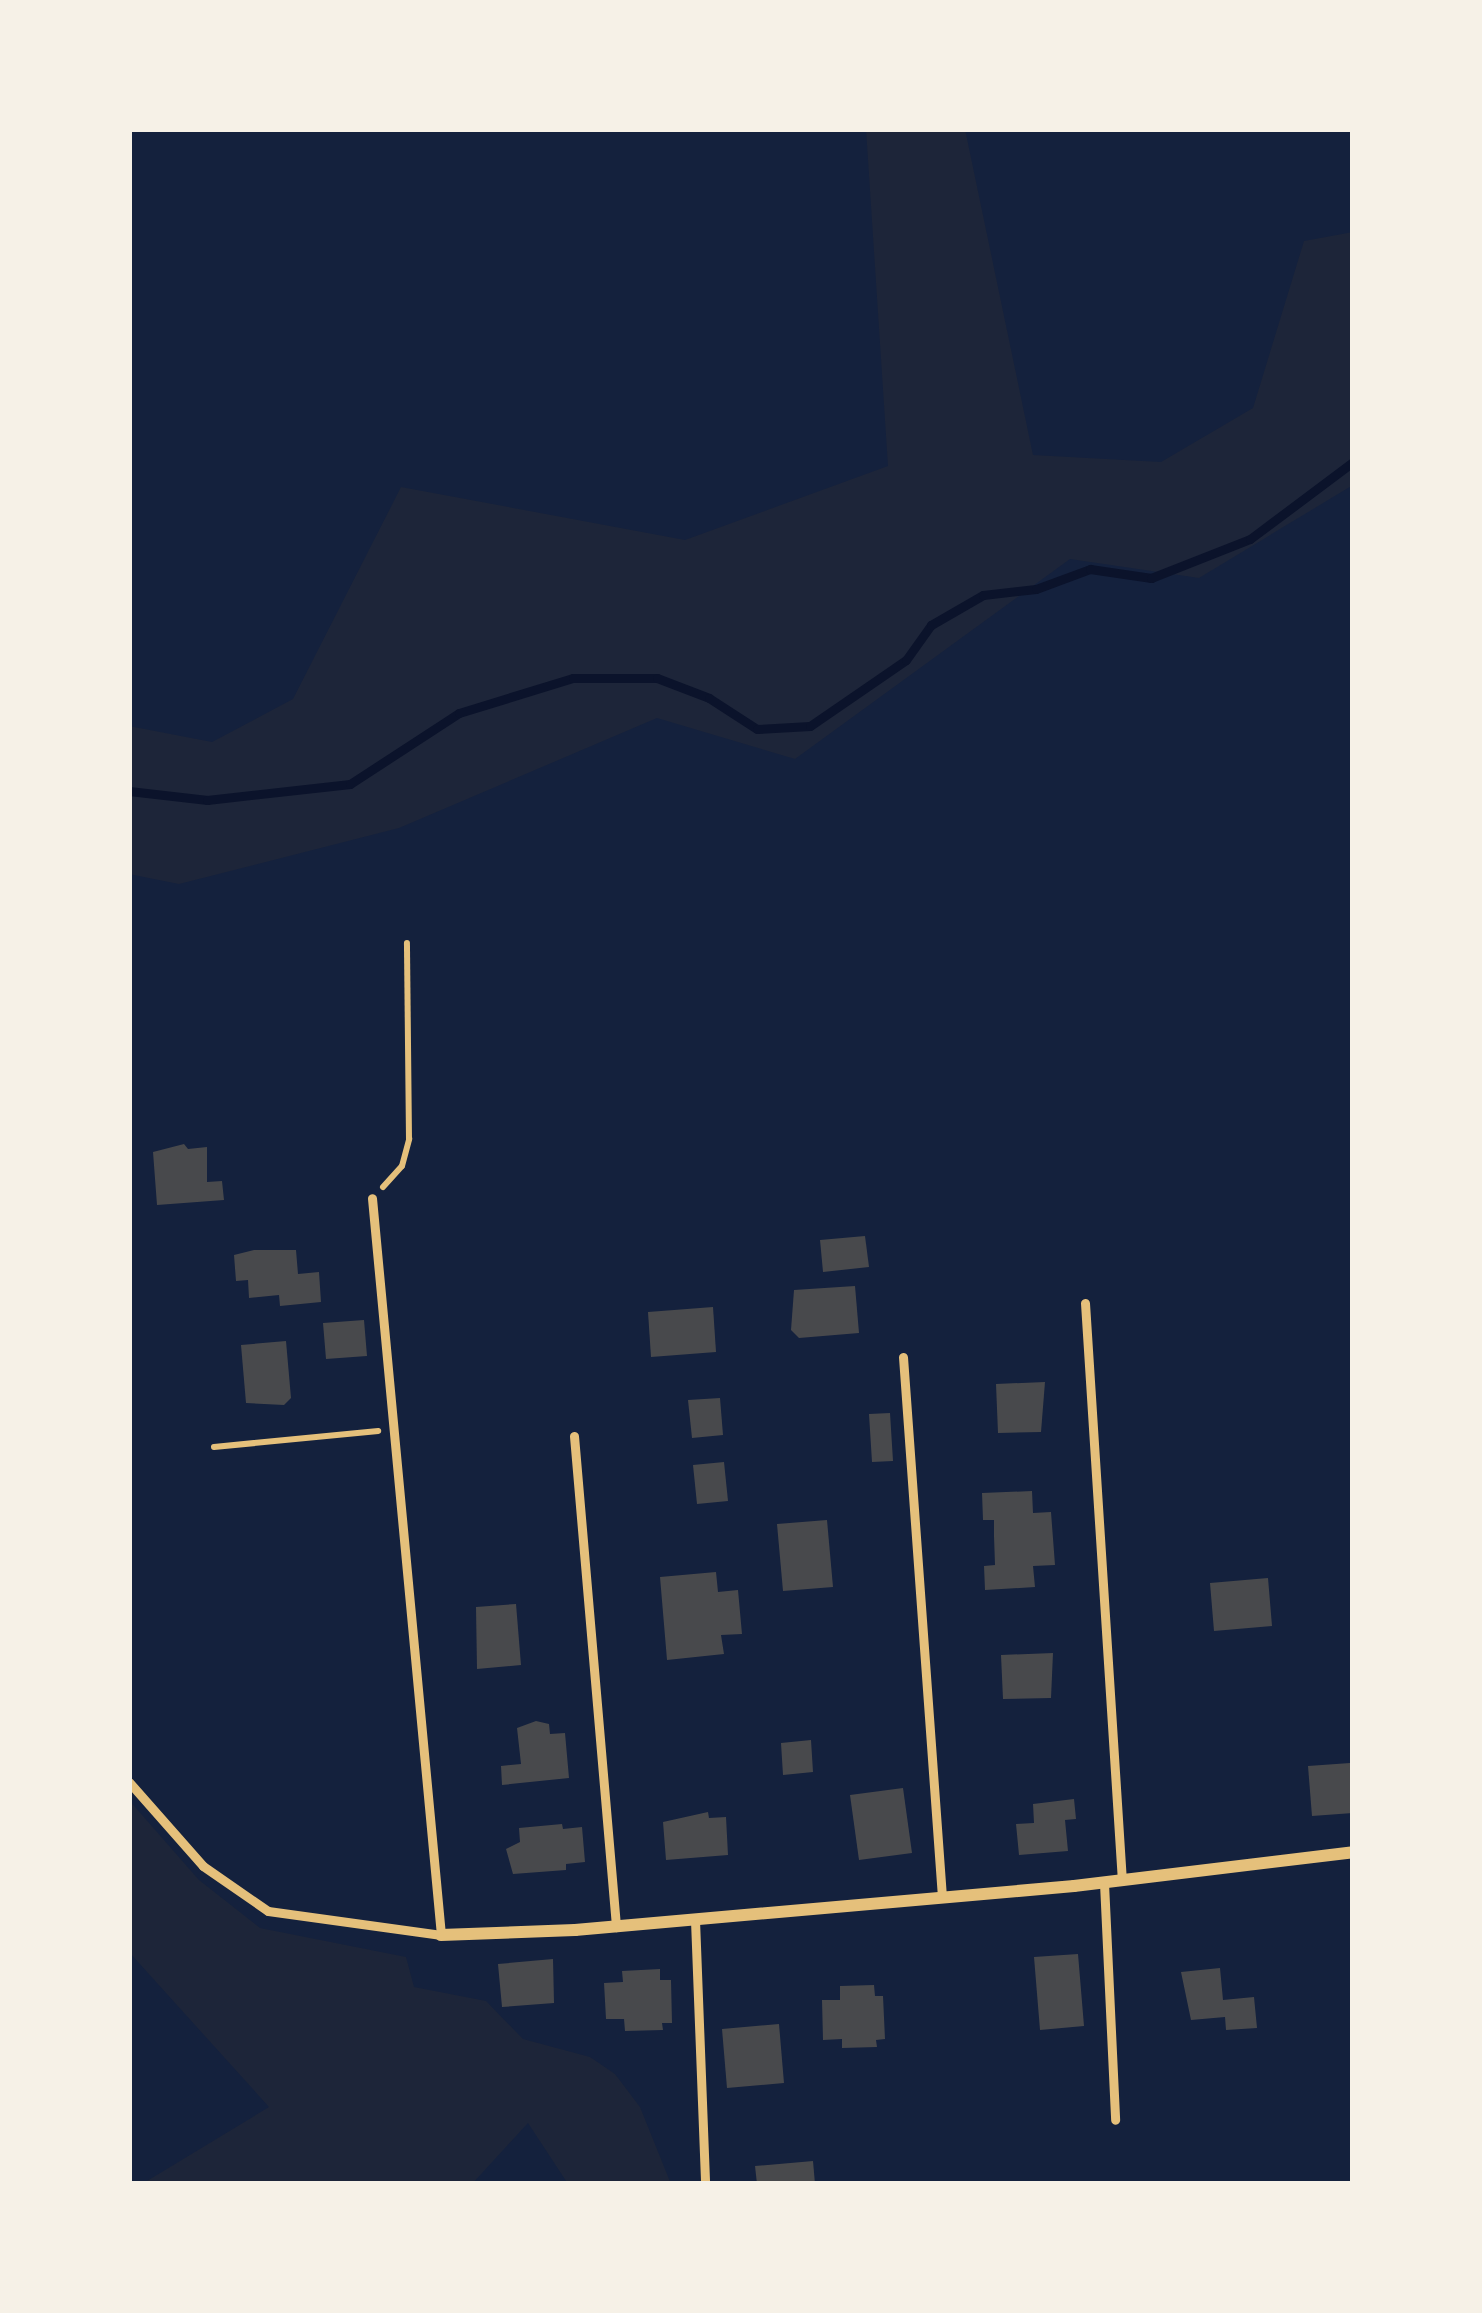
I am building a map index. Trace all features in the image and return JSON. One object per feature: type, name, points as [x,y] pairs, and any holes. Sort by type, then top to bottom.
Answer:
[{"type":"street","points":[[440,1935],[616,1927],[1104,1883],[1353,1852]]},
{"type":"lane","points":[[129,1782],[202,1866],[268,1910],[440,1935],[372,1198]]},
{"type":"lane","points":[[1085,1303],[1122,1881]]},
{"type":"lane","points":[[903,1357],[942,1897]]},
{"type":"lane","points":[[574,1436],[616,1927]]},
{"type":"lane","points":[[1104,1883],[1115,2120]]},
{"type":"lane","points":[[695,1920],[705,2184]]},
{"type":"path","points":[[372,1198],[402,1166],[410,1139],[407,943]]},
{"type":"path","points":[[214,1447],[393,1430]]},
{"type":"shaded area","points":[[866,129],[965,129],[1033,455],[1161,462],[1253,408],[1304,241],[1353,232],[1353,485],[1199,578],[1070,559],[795,759],[657,718],[399,828],[179,884],[129,874],[129,726],[212,742],[293,699],[401,487],[685,540],[888,466]]},
{"type":"shaded area","points":[[129,1800],[199,1880],[260,1928],[406,1957],[414,1987],[486,2001],[523,2039],[590,2057],[615,2074],[640,2107],[671,2184],[568,2184],[528,2123],[472,2184],[142,2184],[269,2107],[129,1952]]},
{"type":"building","points":[[184,1144],[188,1149],[207,1147],[207,1182],[222,1181],[224,1200],[157,1205],[153,1152]]},
{"type":"building","points":[[865,1236],[869,1267],[823,1272],[820,1240]]},
{"type":"building","points":[[296,1250],[298,1274],[319,1272],[321,1302],[280,1306],[279,1295],[249,1298],[248,1280],[236,1281],[234,1255]]},
{"type":"building","points":[[855,1286],[859,1333],[799,1338],[791,1330],[794,1290]]},
{"type":"building","points":[[713,1307],[716,1352],[651,1357],[648,1312]]},
{"type":"building","points":[[364,1320],[367,1356],[326,1359],[323,1323]]},
{"type":"building","points":[[286,1341],[291,1398],[284,1405],[246,1403],[241,1345]]},
{"type":"building","points":[[1045,1382],[1041,1432],[998,1433],[996,1384]]},
{"type":"building","points":[[720,1398],[723,1435],[692,1438],[688,1400]]},
{"type":"building","points":[[890,1413],[893,1461],[872,1462],[869,1414]]},
{"type":"building","points":[[724,1462],[728,1501],[697,1504],[693,1465]]},
{"type":"building","points":[[1032,1491],[1033,1513],[1051,1512],[1055,1565],[1033,1566],[1035,1587],[985,1590],[984,1566],[995,1565],[994,1520],[983,1520],[982,1493]]},
{"type":"building","points":[[827,1520],[833,1587],[783,1591],[777,1524]]},
{"type":"building","points":[[716,1572],[718,1592],[738,1590],[742,1634],[721,1635],[724,1654],[667,1660],[660,1577]]},
{"type":"building","points":[[1268,1578],[1272,1626],[1214,1631],[1210,1583]]},
{"type":"building","points":[[516,1604],[521,1665],[477,1669],[476,1607]]},
{"type":"building","points":[[1053,1653],[1051,1698],[1003,1699],[1001,1655]]},
{"type":"building","points":[[536,1721],[549,1724],[550,1734],[565,1733],[569,1778],[502,1785],[501,1766],[521,1764],[517,1728]]},
{"type":"building","points":[[811,1740],[813,1772],[783,1775],[781,1743]]},
{"type":"building","points":[[1350,1763],[1353,1813],[1312,1816],[1308,1766]]},
{"type":"building","points":[[903,1788],[912,1853],[859,1860],[850,1795]]},
{"type":"building","points":[[1074,1799],[1076,1819],[1065,1820],[1068,1851],[1019,1855],[1016,1824],[1034,1823],[1033,1804]]},
{"type":"building","points":[[708,1812],[709,1818],[726,1817],[728,1855],[666,1860],[663,1822]]},
{"type":"building","points":[[562,1824],[563,1829],[582,1827],[585,1862],[566,1864],[566,1870],[513,1874],[506,1849],[520,1842],[519,1828]]},
{"type":"building","points":[[1078,1954],[1084,2026],[1040,2030],[1034,1957]]},
{"type":"building","points":[[553,1959],[554,2003],[502,2007],[498,1964]]},
{"type":"building","points":[[1220,1968],[1223,2000],[1254,1997],[1257,2028],[1226,2030],[1225,2017],[1191,2020],[1181,1972]]},
{"type":"building","points":[[660,1969],[660,1980],[671,1980],[672,2023],[662,2023],[663,2030],[625,2031],[624,2019],[606,2019],[604,1983],[623,1982],[622,1971]]},
{"type":"building","points":[[874,1985],[875,1996],[883,1996],[885,2039],[876,2040],[877,2047],[842,2048],[842,2039],[823,2040],[822,2000],[840,2000],[840,1986]]},
{"type":"building","points":[[779,2024],[784,2083],[727,2088],[722,2029]]},
{"type":"building","points":[[813,2161],[815,2184],[757,2184],[755,2166]]},
{"type":"waterway","points":[[129,791],[207,800],[350,784],[459,713],[573,678],[657,678],[709,698],[757,729],[810,726],[906,660],[931,625],[983,595],[1036,589],[1090,569],[1151,578],[1250,539],[1353,462]]}]
